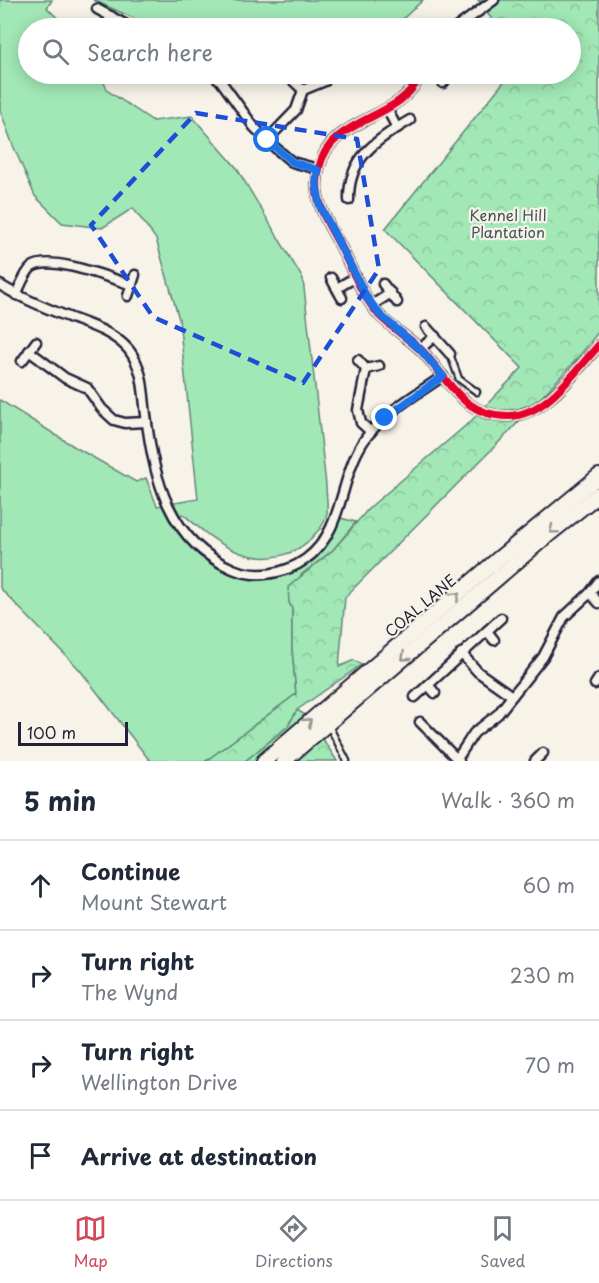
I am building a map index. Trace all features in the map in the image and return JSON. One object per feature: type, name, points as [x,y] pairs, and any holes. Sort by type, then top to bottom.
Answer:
[{"type":"highway","name":"COAL LANE","points":[[264,761],[497,560],[599,476]]},
{"type":"highway","name":"COAL LANE","points":[[284,761],[526,553],[599,494]]},
{"type":"street","points":[[470,18],[494,0]]},
{"type":"street","points":[[97,9],[114,18]]},
{"type":"street","points":[[223,84],[254,127],[267,140],[292,162],[318,170]]},
{"type":"street","points":[[297,84],[303,90]]},
{"type":"street","points":[[267,140],[296,110],[303,90],[318,84]]},
{"type":"street","points":[[415,84],[400,101],[343,132],[326,150],[318,170],[316,183],[320,206],[372,305],[389,325],[420,349],[465,402],[477,410],[492,415],[510,416],[526,413],[547,402],[599,345]]},
{"type":"street","points":[[387,109],[397,128]]},
{"type":"street","points":[[349,200],[349,182],[364,153],[410,120]]},
{"type":"street","points":[[338,179],[349,182]]},
{"type":"street","points":[[16,295],[30,269],[38,265],[65,264],[132,285]]},
{"type":"street","points":[[128,296],[135,275]]},
{"type":"street","points":[[337,288],[356,277]]},
{"type":"street","points":[[331,278],[342,298]]},
{"type":"street","points":[[383,284],[397,302]]},
{"type":"street","points":[[0,285],[16,295],[108,333],[119,340],[134,357],[141,374],[156,474],[179,526],[206,555],[237,570],[258,574],[274,573],[291,567],[318,548],[333,526],[353,461],[371,432],[385,418],[443,376]]},
{"type":"street","points":[[372,305],[390,293]]},
{"type":"street","points":[[426,327],[450,354]]},
{"type":"street","points":[[420,349],[435,336]]},
{"type":"street","points":[[22,361],[36,342]]},
{"type":"street","points":[[29,351],[65,378],[87,388],[102,409],[114,420],[125,423],[147,422]]},
{"type":"street","points":[[358,360],[366,369]]},
{"type":"street","points":[[366,369],[379,366]]},
{"type":"street","points":[[366,369],[358,410],[361,423],[371,432]]},
{"type":"street","points":[[420,722],[458,760],[474,734],[498,714],[549,647],[564,617],[590,593],[599,581]]},
{"type":"street","points":[[590,593],[599,603]]},
{"type":"street","points":[[415,697],[501,618]]},
{"type":"street","points":[[487,631],[494,640]]},
{"type":"street","points":[[461,653],[478,672],[512,696]]},
{"type":"street","points":[[428,685],[435,693]]},
{"type":"street","points":[[535,761],[543,753]]},
{"type":"lane","points":[[450,354],[459,379],[477,392]]},
{"type":"lane","points":[[328,723],[347,761]]},
{"type":"highlighted area","points":[[196,113],[357,139],[379,269],[303,383],[153,317],[91,225]]},
{"type":"green space","points":[[0,0],[52,0],[47,8],[58,18],[18,18],[18,84],[105,84],[108,91],[153,121],[192,116],[236,167],[303,279],[326,485],[327,513],[323,524],[309,541],[291,552],[262,557],[251,556],[225,546],[183,514],[171,520],[192,548],[208,562],[227,572],[247,577],[266,578],[285,574],[303,566],[318,554],[331,538],[340,518],[356,522],[333,550],[301,575],[289,602],[292,609],[292,648],[296,694],[206,761],[150,761],[80,670],[0,588],[0,400],[136,482],[146,478],[157,506],[198,499],[179,319],[156,239],[133,208],[102,228],[62,223],[35,196],[0,110]]},
{"type":"green space","points":[[93,0],[423,0],[404,18],[133,18]]},
{"type":"green space","name":"Kennel Hill Plantation","points":[[478,0],[599,0],[599,331],[577,359],[510,431],[345,597],[339,667],[354,660],[361,665],[297,710],[288,726],[245,761],[206,761],[296,694],[292,648],[292,609],[288,587],[333,550],[369,508],[471,421],[522,368],[385,229],[502,84],[581,84],[581,18],[491,18]]},
{"type":"green space","points":[[297,710],[307,716],[255,761],[245,761],[288,726]]},
{"type":"green space","points":[[321,736],[337,761],[291,761]]},
{"type":"transit line","points":[[415,84],[399,101],[341,135],[324,154],[319,168],[317,191],[322,210],[368,300],[380,316],[422,351],[458,395],[468,404],[493,415],[523,414],[536,408],[559,390],[599,345]]},
{"type":"route","points":[[267,140],[292,162],[318,170],[316,183],[320,206],[367,298],[389,325],[420,349],[443,376],[385,418]]}]
